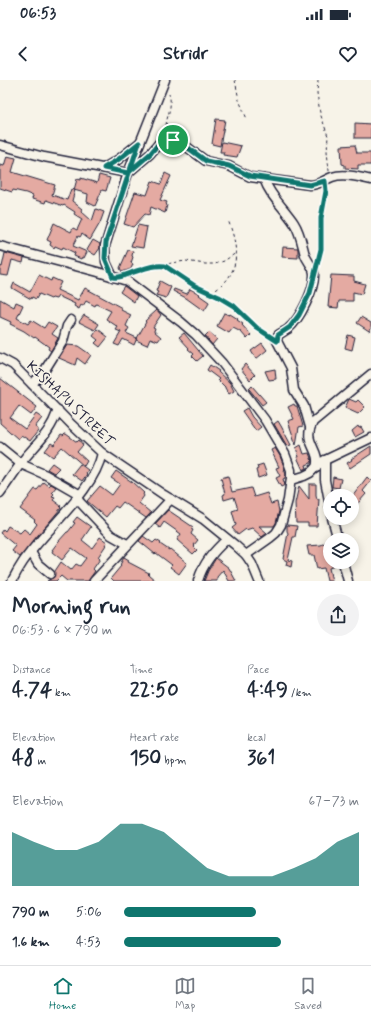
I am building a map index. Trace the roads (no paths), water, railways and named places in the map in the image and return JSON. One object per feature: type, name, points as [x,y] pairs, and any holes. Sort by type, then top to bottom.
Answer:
[{"type":"street","points":[[116,278],[106,262],[105,246],[128,173],[164,82]]},
{"type":"street","points":[[128,173],[150,154],[160,142],[167,139],[173,140],[187,147],[206,161],[229,166],[250,176],[264,179],[310,185],[344,175],[371,180]]},
{"type":"street","points":[[104,168],[119,159],[139,143]]},
{"type":"street","points":[[0,145],[44,157],[128,173]]},
{"type":"street","points":[[264,179],[268,189],[294,223],[300,236],[305,257],[313,269],[314,274],[309,297],[288,329],[278,335],[277,341],[292,368],[294,390],[304,406],[310,427],[310,441],[318,461],[316,468]]},
{"type":"street","points":[[0,246],[127,281],[196,335],[222,363],[265,420],[285,454],[291,470],[288,500],[276,533],[246,555]]},
{"type":"street","points":[[32,384],[43,373],[63,341],[67,326],[71,320]]},
{"type":"street","name":"KISHAPU STREET","points":[[0,358],[13,365],[102,453],[203,519],[246,555],[256,572],[259,581]]},
{"type":"street","points":[[310,427],[317,418],[371,374]]},
{"type":"street","points":[[0,493],[21,464],[49,431],[58,410]]},
{"type":"street","points":[[291,480],[304,476],[316,468],[321,462],[371,438]]},
{"type":"street","points":[[0,447],[21,464],[46,475],[78,496],[116,539],[128,544]]},
{"type":"street","points":[[12,581],[23,562],[78,496],[94,474],[102,453]]},
{"type":"street","points":[[326,460],[325,480],[327,489]]},
{"type":"street","points":[[94,581],[168,497]]},
{"type":"street","points":[[198,581],[206,562],[213,552],[227,539]]},
{"type":"street","points":[[31,552],[38,564],[50,574]]},
{"type":"street","points":[[345,569],[348,581]]}]
